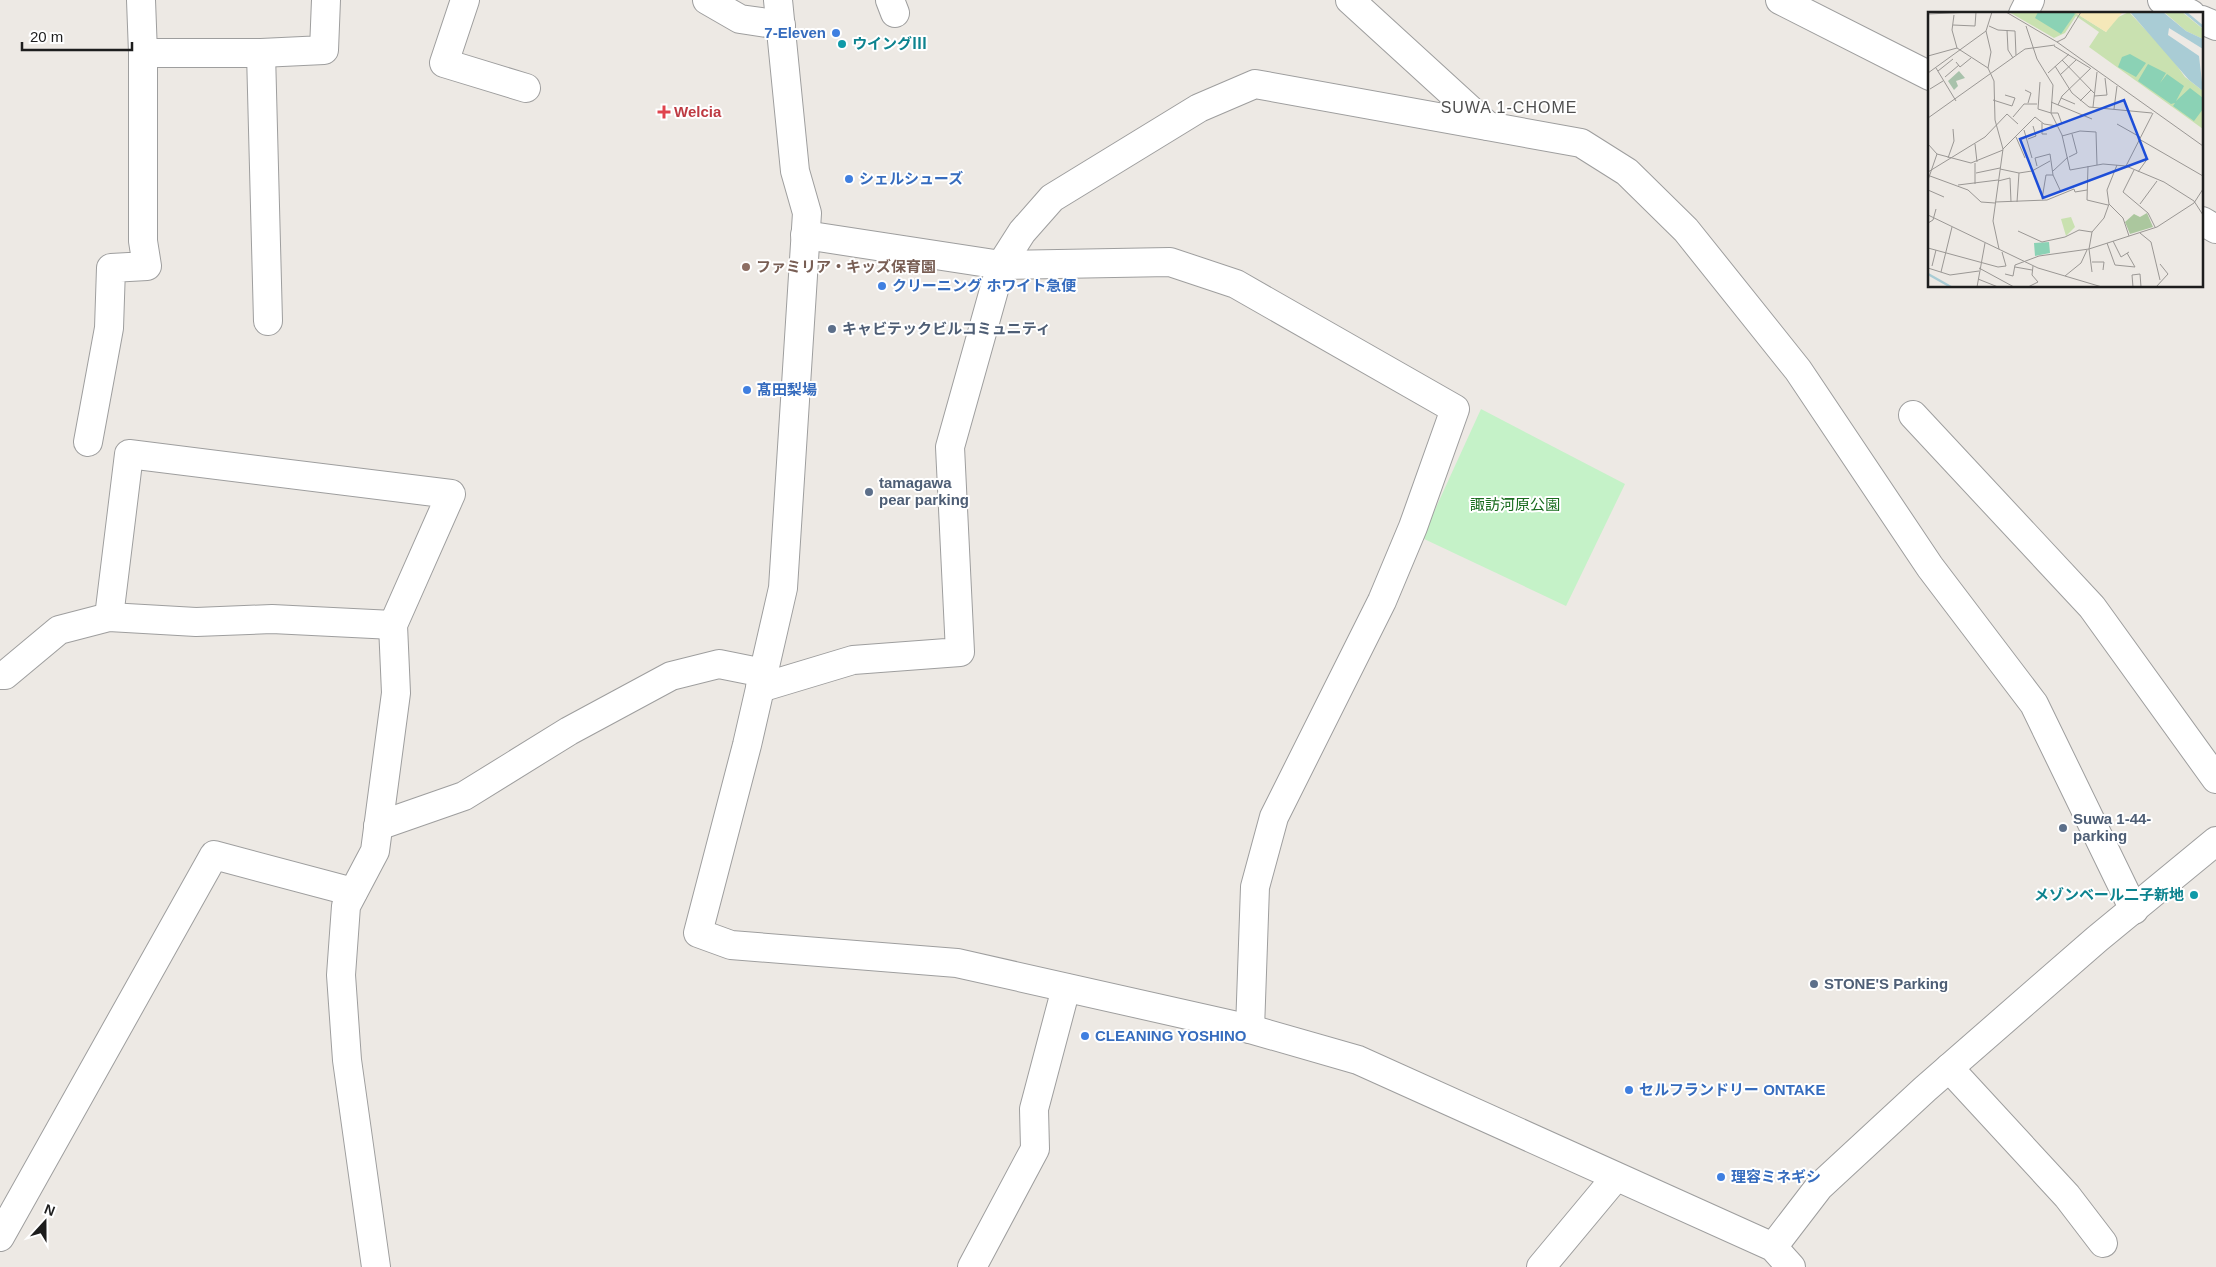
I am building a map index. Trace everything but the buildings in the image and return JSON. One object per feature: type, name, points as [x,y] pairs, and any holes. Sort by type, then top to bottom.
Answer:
[{"type":"street","points":[[88,442],[109,328],[111,268],[147,266],[144,241],[141,0]]},
{"type":"street","points":[[143,53],[261,53],[324,50],[326,0]]},
{"type":"street","points":[[464,0],[444,63],[526,88]]},
{"type":"street","points":[[707,0],[740,20],[779,12],[795,170],[807,213],[783,588],[762,680],[698,933],[731,945],[958,963],[1250,1029],[1358,1060],[1616,1177],[1704,1214],[1773,1247],[1791,1267]]},
{"type":"street","points":[[1350,0],[1488,126]]},
{"type":"street","points":[[1780,0],[1928,75]]},
{"type":"street","points":[[2024,12],[2030,0]]},
{"type":"street","points":[[2162,0],[2186,12]]},
{"type":"street","points":[[2204,21],[2216,26]]},
{"type":"street","points":[[261,53],[268,321]]},
{"type":"street","points":[[378,826],[464,796],[570,731],[671,676],[718,664],[762,680],[853,660],[960,652],[950,447],[1001,266],[1022,232],[1052,198],[1199,108],[1255,84],[1581,144],[1627,172],[1686,230],[1798,370],[1930,567],[2034,704],[2134,910]]},
{"type":"street","points":[[2204,222],[2216,229]]},
{"type":"street","points":[[805,235],[1001,266],[1170,262],[1236,284],[1455,409],[1413,527],[1382,601],[1274,817],[1255,887],[1250,1029]]},
{"type":"street","points":[[1913,415],[2092,607],[2216,779]]},
{"type":"street","points":[[108,617],[129,454],[451,494],[394,624],[396,693],[375,851],[346,906],[341,975],[347,1060],[376,1267]]},
{"type":"street","points":[[0,676],[5,675],[59,630],[108,617],[196,622],[272,619],[394,624]]},
{"type":"street","points":[[1773,1247],[1819,1187],[1949,1068],[2097,939],[2214,847]]},
{"type":"street","points":[[0,1237],[214,855],[353,892]]},
{"type":"street","points":[[972,1267],[1035,1149],[1034,1109],[1066,988]]},
{"type":"street","points":[[1949,1068],[2067,1196],[2103,1243]]},
{"type":"street","points":[[1541,1267],[1616,1177]]},
{"type":"green space","name":"諏訪河原公園","points":[[1481,409],[1625,484],[1566,606],[1422,538]]},
{"type":"place","name":"7-Eleven","points":[[836,33]]},
{"type":"place","name":"ウイングⅢ","points":[[842,44]]},
{"type":"place","name":"Welcia","points":[[664,112]]},
{"type":"place","name":"シェルシューズ","points":[[849,179]]},
{"type":"place","name":"ファミリア・キッズ保育園","points":[[746,267]]},
{"type":"place","name":"クリーニング ホワイト急便","points":[[882,286]]},
{"type":"place","name":"キャビテックビルコミュニティ","points":[[832,329]]},
{"type":"place","name":"髙田梨場","points":[[747,390]]},
{"type":"place","name":"tamagawa pear parking","points":[[869,492]]},
{"type":"place","name":"Suwa 1-44- parking","points":[[2063,828]]},
{"type":"place","name":"メゾンベール二子新地","points":[[2194,895]]},
{"type":"place","name":"STONE'S Parking","points":[[1814,984]]},
{"type":"place","name":"CLEANING YOSHINO","points":[[1085,1036]]},
{"type":"place","name":"セルフランドリー ONTAKE","points":[[1629,1090]]},
{"type":"place","name":"理容ミネギシ","points":[[1721,1177]]},
{"type":"district","name":"SUWA 1-CHOME","points":[[1509,107]]}]
